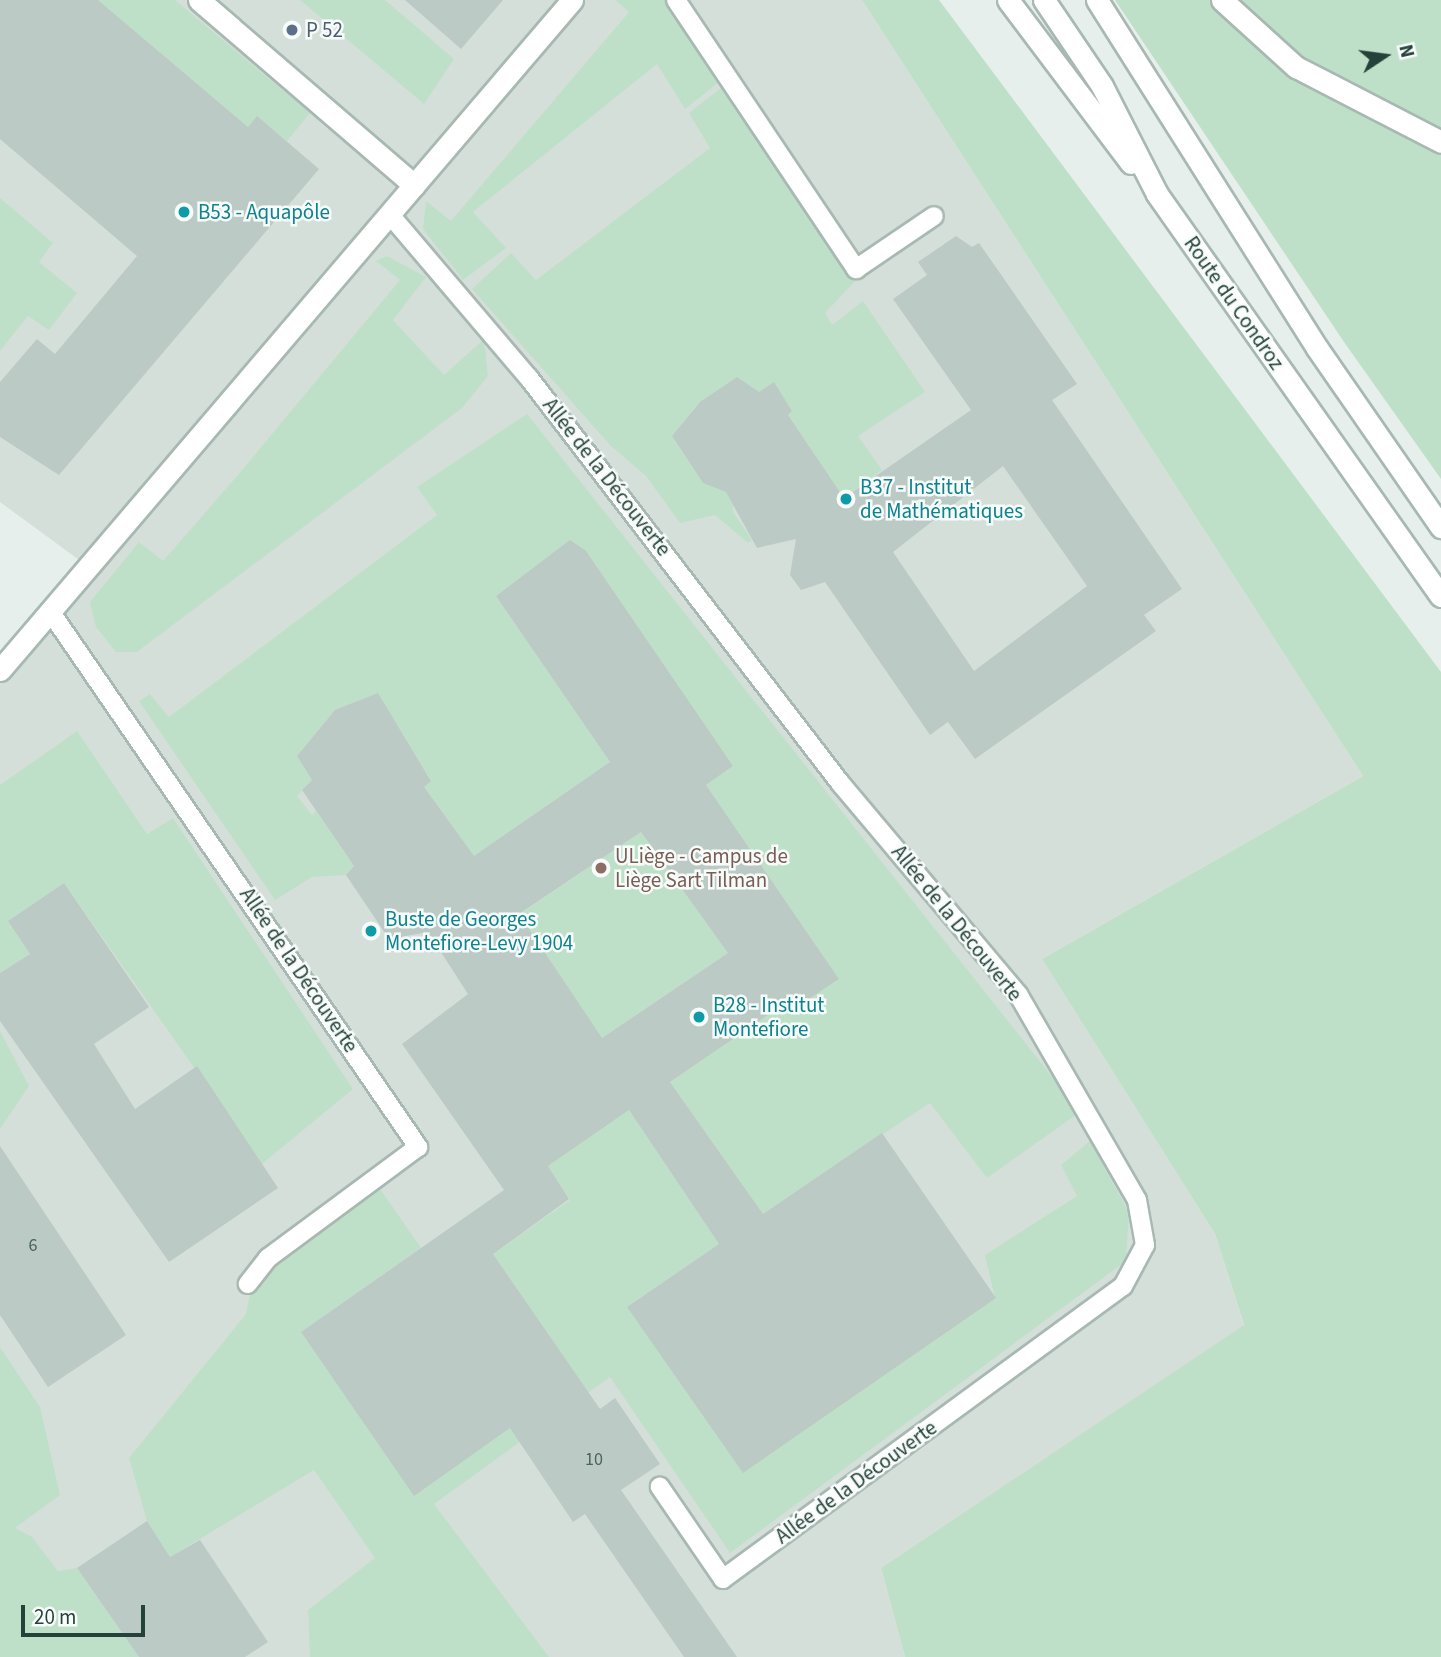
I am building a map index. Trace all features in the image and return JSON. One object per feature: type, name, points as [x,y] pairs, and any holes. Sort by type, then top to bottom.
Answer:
[{"type":"main road","points":[[199,0],[414,185]]},
{"type":"main road","points":[[0,670],[52,614],[572,0]]},
{"type":"main road","points":[[1008,0],[1157,194]]},
{"type":"main road","name":"Route du Condroz","points":[[1044,0],[1102,86],[1157,194],[1441,596]]},
{"type":"main road","name":"Route du Condroz","points":[[1097,0],[1317,348],[1441,527]]},
{"type":"main road","points":[[1222,0],[1296,67],[1441,142]]},
{"type":"lane","points":[[676,0],[856,269],[934,216]]},
{"type":"lane","name":"Allée de la Découverte","points":[[391,216],[538,388],[841,784],[1018,994],[1137,1200],[1145,1245],[1123,1286],[723,1580],[660,1487]]},
{"type":"lane","name":"Allée de la Découverte","points":[[52,614],[418,1147],[268,1258],[248,1284]]},
{"type":"shaded area","name":"ULiège - Campus de Liège Sart Tilman","points":[[0,0],[862,0],[1363,776],[1042,959],[1215,1234],[1244,1326],[881,1568],[905,1657],[0,1657],[0,658],[90,568],[0,502]]},
{"type":"green space","points":[[98,0],[175,0],[310,113],[287,141],[257,117],[248,127]]},
{"type":"green space","points":[[300,0],[385,0],[454,59],[424,104]]},
{"type":"green space","points":[[615,0],[671,0],[724,78],[685,109],[657,64],[473,212],[506,248],[463,280],[423,229],[426,201],[451,221],[629,12]]},
{"type":"green space","points":[[862,0],[939,0],[1441,672],[1441,1657],[905,1657],[881,1568],[1244,1325],[1215,1234],[1042,959],[1363,776]]},
{"type":"green space","points":[[1115,0],[1441,0],[1441,479],[1344,342]]},
{"type":"green space","points":[[727,83],[857,279],[825,313],[832,325],[863,301],[925,392],[858,436],[882,470],[844,498],[788,415],[792,411],[774,383],[752,396],[700,402],[677,430],[675,441],[703,483],[719,482],[733,501],[733,512],[752,540],[748,543],[715,515],[680,523],[646,476],[610,445],[472,289],[511,253],[536,280],[710,148],[689,113]]},
{"type":"green space","points":[[0,198],[53,243],[39,262],[77,293],[49,330],[28,316],[0,351]]},
{"type":"green space","points":[[387,256],[426,277],[393,320],[444,375],[484,339],[488,376],[462,408],[137,652],[116,652],[96,627],[90,602],[139,542],[163,561],[237,476],[400,280],[376,261]]},
{"type":"green space","points":[[527,414],[1080,1112],[987,1178],[930,1103],[763,1214],[670,1082],[800,993],[806,1001],[839,979],[706,785],[733,766],[573,542],[496,596],[617,772],[596,772],[447,875],[424,787],[431,780],[378,694],[335,710],[297,756],[312,780],[297,796],[312,815],[316,811],[354,866],[346,875],[312,877],[275,900],[139,701],[150,694],[169,717],[437,515],[417,487]]},
{"type":"green space","points":[[77,731],[147,834],[173,818],[353,1089],[262,1164],[64,883],[8,921],[30,954],[0,973],[0,785]]},
{"type":"green space","points":[[641,832],[718,939],[738,946],[602,1038],[499,928]]},
{"type":"green space","points":[[0,1031],[29,1086],[0,1129]]},
{"type":"green space","points":[[629,1110],[719,1244],[627,1307],[995,1298],[985,1255],[1077,1196],[1061,1165],[1090,1141],[1129,1213],[1126,1261],[730,1553],[610,1377],[434,1504],[549,1657],[310,1657],[308,1610],[375,1558],[314,1470],[170,1557],[147,1521],[129,1458],[246,1314],[251,1288],[278,1257],[378,1186],[421,1248],[301,1332],[414,1495],[579,1380],[493,1254],[570,1200],[548,1166]]},
{"type":"green space","points":[[0,1347],[40,1407],[60,1495],[15,1528],[32,1537],[58,1571],[77,1568],[139,1657],[0,1657]]},
{"type":"building","name":"B53 - Aquapôle","points":[[0,0],[98,0],[248,127],[257,116],[319,169],[59,475],[0,437],[0,382],[37,339],[55,354],[137,256],[0,139]]},
{"type":"building","points":[[405,0],[503,0],[461,49]]},
{"type":"building","name":"B37 - Institut de Mathématiques","points":[[956,236],[972,247],[979,243],[1077,384],[1052,400],[1182,589],[1144,615],[1156,631],[975,759],[948,722],[930,735],[825,582],[801,590],[790,575],[796,539],[757,548],[726,492],[703,483],[672,436],[700,402],[737,377],[759,392],[774,382],[792,411],[788,415],[844,498],[971,410],[893,299],[927,275],[918,262]],"holes":[[[1003,466],[1087,586],[974,671],[893,552]]]},
{"type":"building","name":"B28 - Institut Montefiore","points":[[570,540],[586,551],[733,766],[706,785],[839,979],[806,1001],[800,993],[670,1082],[763,1214],[882,1133],[996,1298],[743,1473],[627,1307],[719,1244],[629,1110],[548,1166],[569,1199],[493,1254],[600,1409],[615,1398],[660,1464],[621,1490],[737,1657],[684,1657],[585,1514],[573,1522],[510,1428],[414,1496],[301,1332],[504,1190],[402,1044],[468,994],[428,932],[389,939],[346,875],[354,866],[302,790],[312,780],[297,756],[335,710],[378,693],[431,781],[424,787],[474,856],[610,762],[496,596]],"holes":[[[641,832],[728,953],[602,1038],[519,914]]]},
{"type":"building","points":[[64,883],[149,1007],[94,1044],[135,1109],[197,1066],[278,1188],[169,1262],[0,1021],[0,973],[30,954],[8,921]]},
{"type":"building","points":[[0,1146],[126,1335],[48,1387],[0,1315]]},
{"type":"building","points":[[147,1521],[170,1557],[200,1540],[268,1642],[245,1657],[139,1657],[77,1568]]},
{"type":"place","name":"P 52","points":[[292,30]]},
{"type":"place","name":"B53 - Aquapôle","points":[[184,212]]},
{"type":"place","name":"B37 - Institut de Mathématiques","points":[[846,499]]},
{"type":"place","name":"ULiège - Campus de Liège Sart Tilman","points":[[601,868]]},
{"type":"place","name":"Buste de Georges Montefiore-Levy 1904","points":[[371,931]]},
{"type":"place","name":"B28 - Institut Montefiore","points":[[699,1017]]}]
